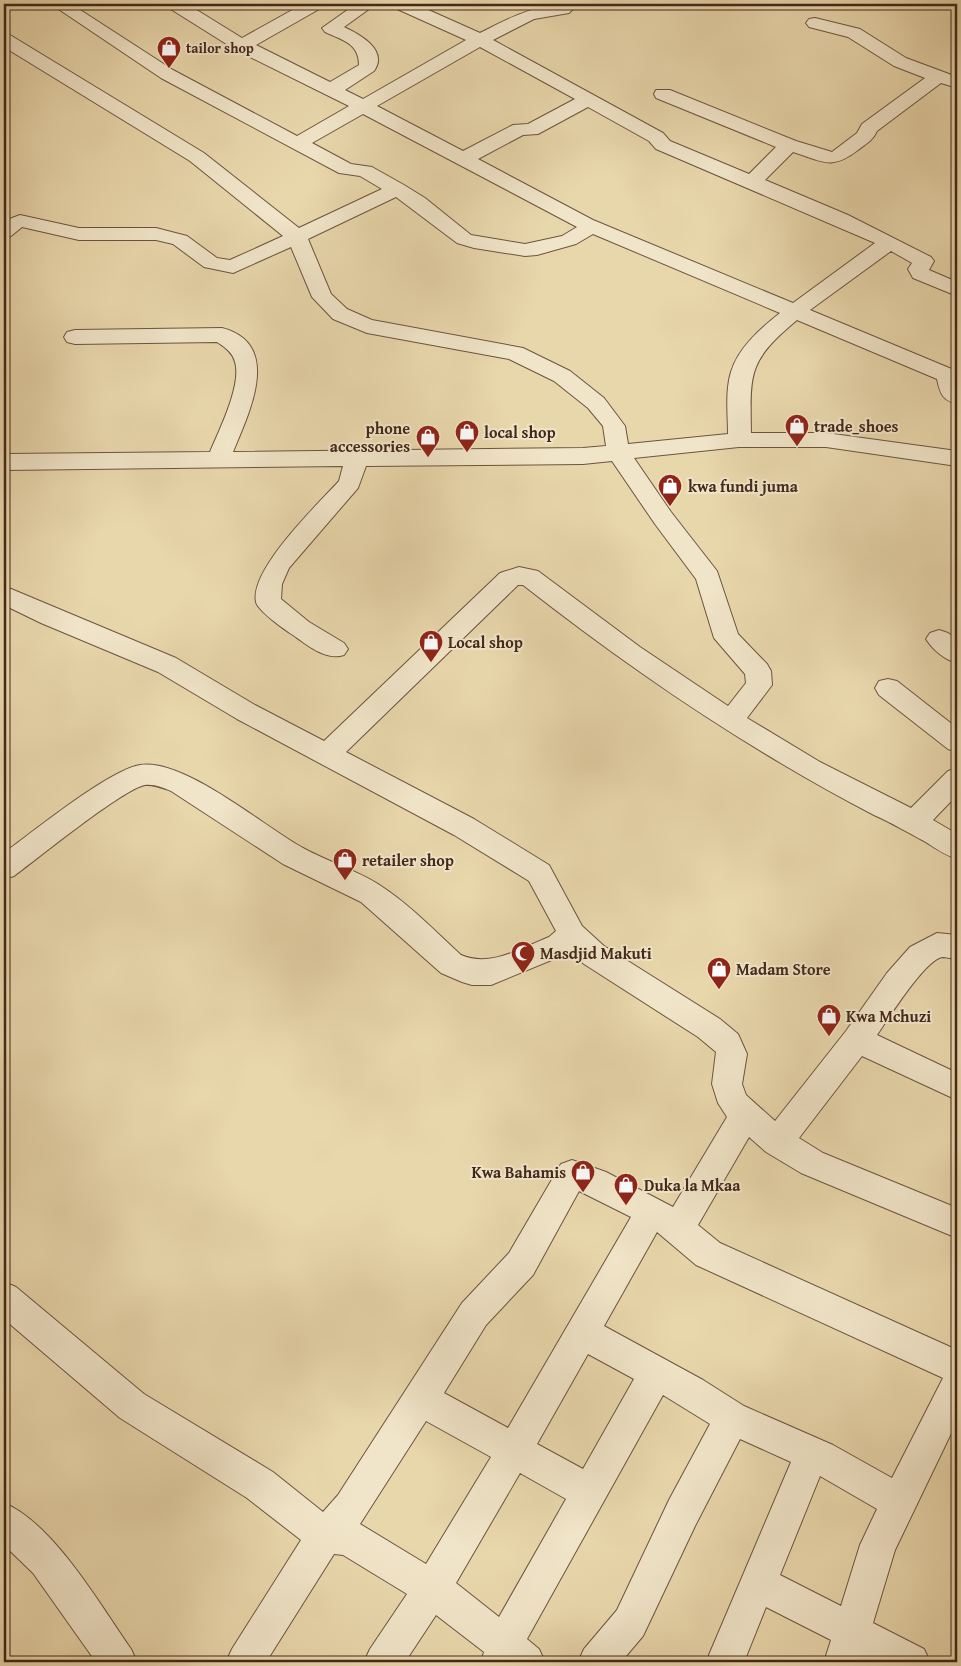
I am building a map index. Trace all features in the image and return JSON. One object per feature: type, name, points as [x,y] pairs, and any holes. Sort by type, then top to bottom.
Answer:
[{"type":"street","points":[[60,4],[167,74],[346,169],[365,171],[397,189],[418,202],[464,239],[525,250],[537,249],[569,240],[591,227]]},
{"type":"street","points":[[175,4],[242,46],[364,107],[591,227],[946,375],[949,381],[949,391],[957,397]]},
{"type":"street","points":[[242,46],[315,4]]},
{"type":"street","points":[[331,28],[367,4]]},
{"type":"street","points":[[401,4],[480,40],[656,137],[663,145],[841,219],[890,242],[924,261],[918,269],[920,274],[957,290]]},
{"type":"street","points":[[298,143],[480,40],[529,15],[563,9],[568,4]]},
{"type":"street","points":[[295,17],[331,28],[358,41],[368,53],[368,68],[331,90]]},
{"type":"street","points":[[815,23],[854,33],[900,62],[957,83]]},
{"type":"street","points":[[4,39],[197,157],[296,236],[322,298],[340,314],[367,326],[515,353],[562,376],[607,415],[614,426],[618,452],[663,518],[708,577],[727,638],[758,671],[760,685],[730,721]]},
{"type":"street","points":[[663,94],[789,145],[825,157],[837,156],[865,136],[869,128],[938,77]]},
{"type":"street","points":[[463,159],[520,129],[531,130],[587,100]]},
{"type":"street","points":[[752,182],[789,145]]},
{"type":"street","points":[[4,232],[12,224],[20,221],[79,234],[156,234],[180,240],[210,264],[233,267],[397,189]]},
{"type":"street","points":[[739,440],[742,372],[748,354],[794,312],[890,242]]},
{"type":"street","points":[[75,337],[222,335],[236,344],[247,365],[243,395],[218,460]]},
{"type":"street","points":[[4,462],[583,456],[739,440],[826,440],[957,459]]},
{"type":"street","points":[[335,649],[300,628],[268,602],[270,584],[279,564],[350,483],[357,458]]},
{"type":"street","points":[[327,754],[509,579],[519,576],[529,577],[610,641],[730,721],[811,769],[957,848]]},
{"type":"street","points":[[4,595],[50,617],[167,665],[246,712],[464,826],[539,873],[572,934],[594,955],[709,1028],[727,1043],[732,1054],[727,1084],[729,1096],[733,1103],[777,1142],[812,1163],[957,1223]]},
{"type":"street","points":[[888,688],[957,742]]},
{"type":"street","points":[[4,868],[110,791],[140,775],[159,775],[181,784],[292,856],[371,894],[426,940],[451,964],[472,973],[491,973],[559,945],[572,934]]},
{"type":"street","points":[[913,824],[957,778]]},
{"type":"street","points":[[777,1142],[857,1040],[897,982],[920,956],[937,946],[957,947]]},
{"type":"street","points":[[857,1040],[957,1087]]},
{"type":"street","points":[[383,1662],[432,1588],[583,1333],[665,1219],[746,1114]]},
{"type":"street","points":[[244,1662],[324,1536],[350,1508],[474,1314],[521,1264],[572,1174],[595,1182],[665,1219],[708,1254],[957,1367]]},
{"type":"street","points":[[4,1298],[132,1406],[260,1484],[324,1536],[347,1537],[432,1588],[510,1657],[589,1492],[657,1373]]},
{"type":"street","points":[[583,1333],[657,1373],[732,1418],[812,1454],[901,1501]]},
{"type":"street","points":[[847,1648],[878,1545],[957,1385]]},
{"type":"street","points":[[419,1398],[589,1492]]},
{"type":"street","points":[[597,1662],[630,1623],[682,1513],[732,1418]]},
{"type":"street","points":[[725,1662],[812,1454]]},
{"type":"street","points":[[4,1521],[46,1560],[118,1662]]},
{"type":"street","points":[[758,1584],[847,1648],[911,1662]]},
{"type":"place","name":"tailor shop","points":[[169,69]]},
{"type":"place","name":"trade_shoes","points":[[797,447]]},
{"type":"place","name":"local shop","points":[[467,453]]},
{"type":"place","name":"phone accessories","points":[[428,458]]},
{"type":"place","name":"kwa fundi juma","points":[[670,507]]},
{"type":"place","name":"Local shop","points":[[431,663]]},
{"type":"place","name":"retailer shop","points":[[345,881]]},
{"type":"place","name":"Masdjid Makuti","points":[[523,974]]},
{"type":"place","name":"Madam Store","points":[[719,990]]},
{"type":"place","name":"Kwa Mchuzi","points":[[829,1037]]},
{"type":"place","name":"Kwa Bahamis","points":[[583,1193]]},
{"type":"place","name":"Duka la Mkaa","points":[[626,1206]]}]
